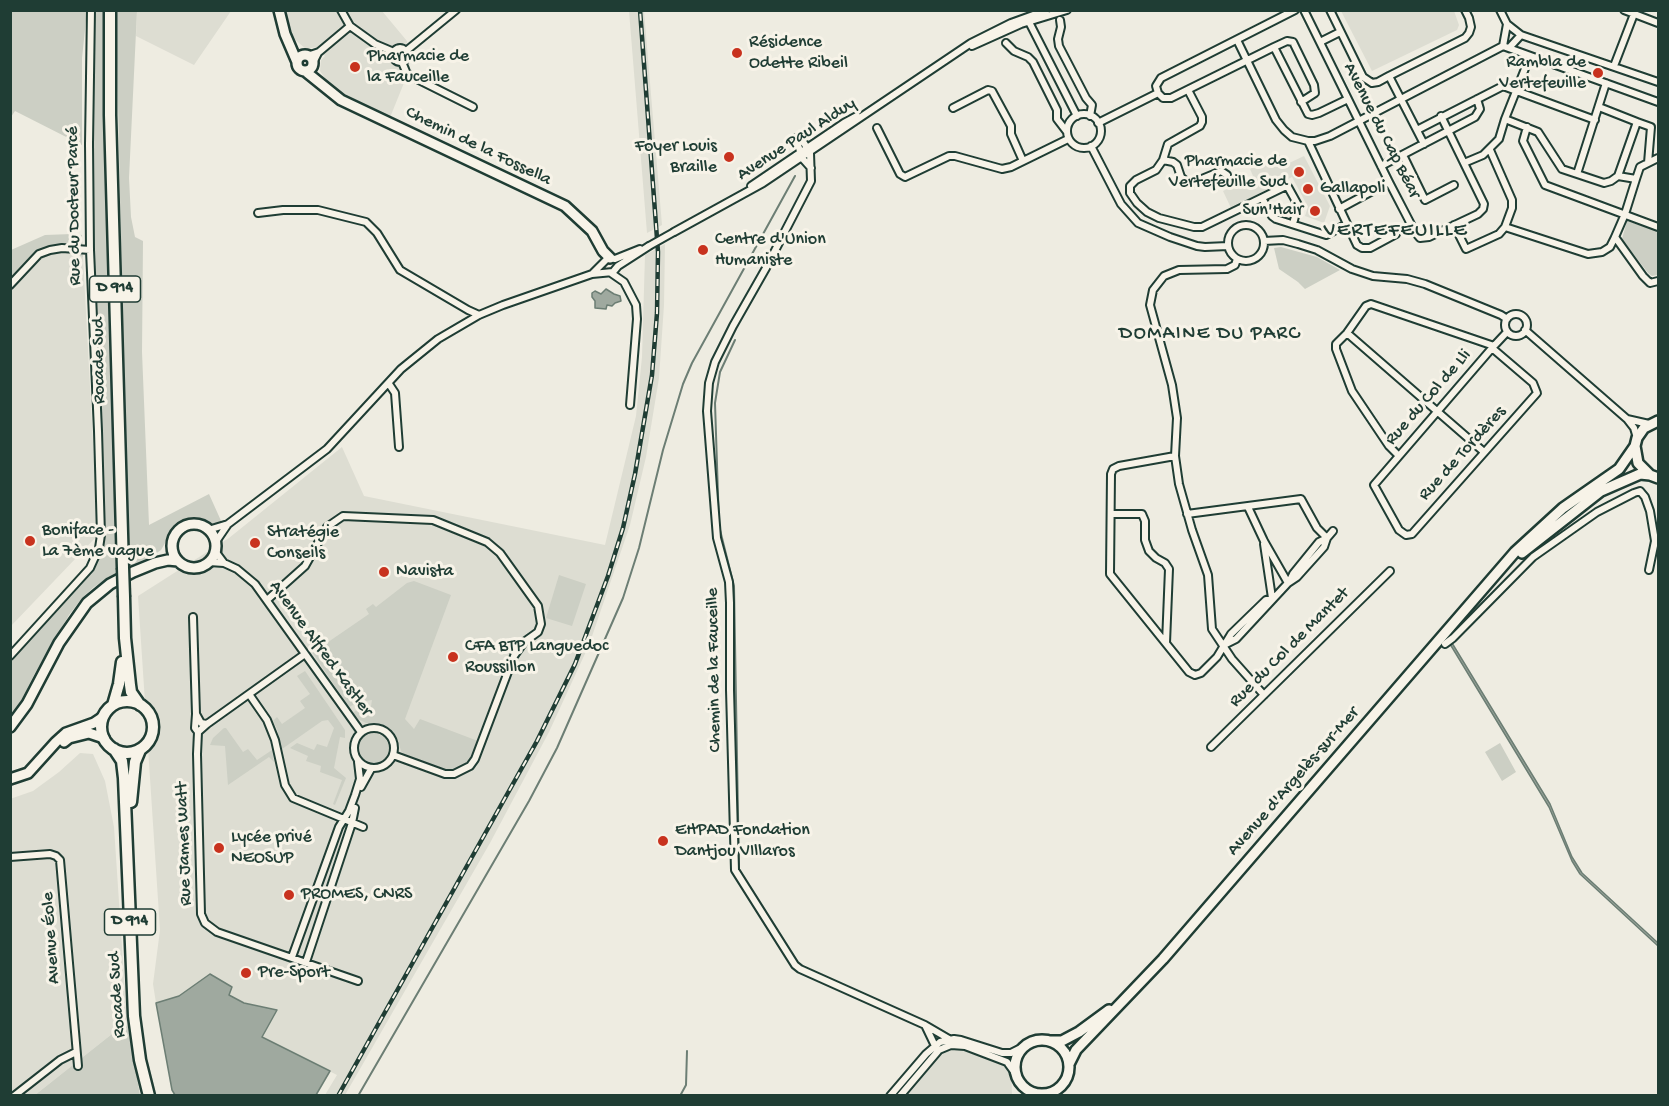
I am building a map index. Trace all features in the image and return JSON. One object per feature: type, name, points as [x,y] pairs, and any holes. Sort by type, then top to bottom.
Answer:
[{"type":"main road","name":"Rocade Sud","points":[[110,10],[110,104],[124,597],[121,673],[113,705]]},
{"type":"main road","name":"Chemin de la Fossella","points":[[279,10],[290,45],[324,87],[341,100],[565,207],[592,231],[609,264]]},
{"type":"main road","name":"Avenue d'Argelès-sur-Mer","points":[[1069,1064],[1076,1050],[1163,959],[1515,552],[1577,497],[1619,469],[1636,442],[1654,422]]},
{"type":"main road","points":[[1636,442],[1638,463],[1654,476]]},
{"type":"main road","name":"Avenue d'Argelès-sur-Mer","points":[[1486,586],[1530,546],[1594,495],[1640,474],[1654,476]]},
{"type":"main road","points":[[11,726],[27,704],[64,635],[87,603],[110,585],[155,563],[168,560],[178,561],[193,568],[209,562],[215,547],[208,530],[202,526],[188,525],[177,532],[172,546],[155,563]]},
{"type":"main road","points":[[172,546],[178,561]]},
{"type":"main road","name":"Rocade Sud","points":[[124,638],[131,692],[140,705]]},
{"type":"main road","points":[[10,779],[28,773],[66,734],[94,723],[103,717],[113,705],[126,701],[140,705],[151,719],[153,728],[147,744],[140,750],[127,753],[114,749],[101,732],[103,717]]},
{"type":"main road","points":[[10,785],[33,777],[69,738],[89,733],[104,738]]},
{"type":"main road","name":"Rocade Sud","points":[[114,749],[122,761],[124,778],[134,1016],[140,1060],[149,1095]]},
{"type":"main road","name":"Rocade Sud","points":[[140,750],[135,762],[131,803],[136,964],[139,1017],[145,1060],[154,1095]]},
{"type":"main road","name":"Avenue d'Argelès-sur-Mer","points":[[1051,1041],[1062,1041],[1079,1032],[1124,999]]},
{"type":"main road","points":[[1016,1076],[1023,1087],[1041,1095],[1053,1092],[1062,1086],[1068,1077],[1069,1064],[1063,1050],[1051,1041],[1036,1040],[1023,1047],[1016,1057],[1016,1076],[1017,1095]]},
{"type":"street","name":"Rue du Docteur Parcé","points":[[10,656],[90,568],[99,548],[101,536],[90,250],[91,10]]},
{"type":"street","points":[[341,10],[350,26],[375,44],[394,52]]},
{"type":"street","points":[[406,51],[456,10]]},
{"type":"street","name":"Avenue Paul Alduy","points":[[479,315],[592,274],[649,246],[736,198],[988,33],[1047,10]]},
{"type":"street","name":"Avenue Paul Alduy","points":[[1028,19],[1067,10]]},
{"type":"street","points":[[1295,10],[1161,78],[1156,86],[1158,93],[1166,99],[1287,41],[1293,42],[1314,85],[1315,93],[1301,102]]},
{"type":"street","name":"Avenue du Cap Béar","points":[[1304,10],[1389,182],[1420,238],[1429,237],[1478,214],[1484,204],[1441,116]]},
{"type":"street","points":[[1330,10],[1363,77],[1372,83],[1465,38],[1471,27],[1465,10]]},
{"type":"street","points":[[1500,10],[1507,24],[1521,35],[1659,82]]},
{"type":"street","points":[[1624,10],[1659,23]]},
{"type":"street","points":[[1614,66],[1634,14]]},
{"type":"street","points":[[1028,19],[1077,116]]},
{"type":"street","points":[[1060,20],[1059,46],[1086,98],[1092,105],[1090,116]]},
{"type":"street","points":[[1506,47],[1507,24]]},
{"type":"street","points":[[306,62],[350,26]]},
{"type":"street","points":[[1320,42],[1340,32]]},
{"type":"street","points":[[1237,40],[1276,120],[1292,137],[1315,141],[1506,47],[1521,35]]},
{"type":"street","points":[[1006,43],[1014,51],[1028,57],[1033,62],[1057,110],[1057,119],[1067,135],[1076,146],[1081,148],[1091,146],[1100,136],[1098,123],[1090,116],[1077,116],[1069,122],[1067,135]]},
{"type":"street","points":[[1274,47],[1306,112],[1312,115],[1348,99]]},
{"type":"street","points":[[1506,47],[1659,102]]},
{"type":"street","points":[[394,52],[400,48],[406,51]]},
{"type":"street","points":[[402,62],[407,58],[406,51]]},
{"type":"street","points":[[394,52],[396,60],[402,62],[407,74],[473,107]]},
{"type":"street","points":[[1464,163],[1490,150],[1499,140],[1530,56]]},
{"type":"street","points":[[1389,76],[1424,144]]},
{"type":"street","points":[[1577,174],[1606,83]]},
{"type":"street","points":[[1416,130],[1503,87],[1595,120]]},
{"type":"street","points":[[953,108],[988,90],[992,91],[1011,126],[1011,134],[1023,161]]},
{"type":"street","points":[[1188,90],[1202,117],[1200,126],[1168,144],[1156,170],[1136,180],[1131,186],[1130,193],[1147,212],[1159,218],[1202,227],[1288,187],[1298,205],[1293,224]]},
{"type":"street","points":[[1098,123],[1158,93]]},
{"type":"street","points":[[1382,166],[1475,117],[1480,110],[1477,99]]},
{"type":"street","points":[[1599,107],[1651,127],[1648,163]]},
{"type":"street","points":[[1505,119],[1538,132],[1562,169],[1604,183],[1618,176],[1637,122]]},
{"type":"street","points":[[1527,127],[1522,141],[1545,185],[1659,227]]},
{"type":"street","points":[[877,128],[900,174],[905,177],[949,156],[962,156],[1002,169],[1011,167],[1067,135]]},
{"type":"street","points":[[808,150],[796,138],[801,155],[811,169]]},
{"type":"street","points":[[1308,141],[1358,245],[1362,248],[1370,248],[1396,234]]},
{"type":"street","points":[[1091,146],[1120,204],[1138,223],[1197,246],[1228,246]]},
{"type":"street","name":"Chemin de la Fauceille","points":[[808,150],[811,181],[733,326],[715,363],[709,383],[707,411],[716,531],[729,582],[735,870],[795,965],[800,969],[925,1025],[950,1042],[1007,1062],[1016,1076]]},
{"type":"street","points":[[1454,225],[1466,249],[1499,234],[1505,227],[1512,208],[1512,200],[1490,150]]},
{"type":"street","points":[[1403,155],[1425,200],[1454,185]]},
{"type":"street","points":[[1505,227],[1588,254],[1602,252],[1610,247],[1615,237],[1640,167],[1659,158]]},
{"type":"street","points":[[1162,160],[1173,162],[1181,177],[1192,183],[1221,171],[1227,175]]},
{"type":"street","points":[[1618,176],[1636,179]]},
{"type":"street","points":[[1339,209],[1389,182]]},
{"type":"street","points":[[1262,198],[1272,216],[1326,235],[1347,225]]},
{"type":"street","points":[[258,213],[318,210],[366,222],[377,233],[400,270],[459,306],[479,315]]},
{"type":"street","points":[[1236,212],[1243,226]]},
{"type":"street","points":[[1243,226],[1257,229],[1264,241],[1262,253],[1246,262],[1237,259],[1228,246],[1233,231],[1243,226]]},
{"type":"street","points":[[1615,237],[1643,276],[1650,283],[1659,281]]},
{"type":"street","points":[[1264,241],[1283,240],[1298,243],[1317,250],[1352,269],[1373,276],[1407,279],[1425,284],[1507,319]]},
{"type":"street","points":[[10,285],[39,254],[62,248],[90,250]]},
{"type":"street","points":[[1237,259],[1235,265],[1227,269],[1179,270],[1164,276],[1153,290],[1150,305],[1172,385],[1177,418],[1175,456],[1179,484],[1186,514],[1208,575],[1212,629],[1232,659],[1264,695]]},
{"type":"street","points":[[609,264],[633,296],[636,305],[637,319],[630,405]]},
{"type":"street","points":[[1399,456],[1389,446],[1352,391],[1336,348],[1336,344],[1347,333],[1366,306],[1371,304],[1493,347]]},
{"type":"street","points":[[208,530],[228,524],[320,456],[419,353],[455,327],[479,315]]},
{"type":"street","points":[[1515,315],[1521,316],[1526,322],[1525,330],[1517,336],[1507,332],[1505,326],[1507,319],[1515,315]]},
{"type":"street","points":[[1525,330],[1627,419],[1634,428],[1636,442]]},
{"type":"street","name":"Rue du Col de Lli","points":[[1374,485],[1507,332]]},
{"type":"street","points":[[1347,333],[1485,452]]},
{"type":"street","name":"Rue de Tordères","points":[[1374,485],[1399,530],[1406,535],[1412,534],[1537,393],[1533,383],[1493,347]]},
{"type":"street","points":[[389,384],[395,393],[399,447]]},
{"type":"street","points":[[1627,419],[1638,423],[1654,422]]},
{"type":"street","points":[[1175,456],[1113,469],[1111,474],[1110,574],[1189,672],[1195,675],[1201,673],[1217,657],[1223,646],[1236,639],[1271,604],[1264,541]]},
{"type":"street","points":[[1445,644],[1533,557],[1583,521],[1640,491],[1650,510],[1655,541],[1648,570]]},
{"type":"street","points":[[1186,514],[1301,499],[1317,528],[1327,538]]},
{"type":"street","points":[[1248,507],[1288,583]]},
{"type":"street","points":[[1111,514],[1142,514],[1145,521],[1145,540],[1149,551],[1156,558],[1165,562],[1169,569],[1166,643]]},
{"type":"street","points":[[267,600],[305,566],[327,527],[343,516],[433,520],[487,542],[500,553],[538,606],[541,624],[538,632],[524,642],[514,656],[475,759],[470,766],[454,774],[445,774],[393,755]]},
{"type":"street","points":[[224,563],[215,547],[228,524]]},
{"type":"street","points":[[1272,598],[1297,578],[1324,547],[1333,531]]},
{"type":"street","points":[[209,562],[224,563]]},
{"type":"street","name":"Avenue Alfred Kastler","points":[[224,563],[255,584],[361,732]]},
{"type":"street","name":"Rue du Col de Mantet","points":[[1211,747],[1390,571]]},
{"type":"street","name":"Rue James Watt","points":[[193,617],[195,728],[198,732],[201,914],[205,923],[217,932],[358,981]]},
{"type":"street","points":[[198,732],[305,654]]},
{"type":"street","points":[[249,694],[268,723],[275,740],[288,792],[293,798],[363,827]]},
{"type":"street","points":[[196,714],[201,723],[207,724]]},
{"type":"street","points":[[292,957],[339,827],[349,811],[360,779],[358,762],[353,753],[357,736],[373,728],[386,732],[392,739],[393,755],[387,764],[371,769],[358,762]]},
{"type":"street","points":[[306,962],[352,823],[353,812],[364,779],[371,769]]},
{"type":"street","name":"Avenue Éole","points":[[10,857],[50,854],[60,860],[78,1066]]},
{"type":"street","points":[[925,1025],[937,1048]]},
{"type":"street","points":[[890,1095],[937,1048],[950,1042],[968,1042],[1002,1053],[1011,1053],[1023,1047]]},
{"type":"street","points":[[900,1095],[937,1048]]},
{"type":"street","points":[[14,1095],[60,1060],[76,1052]]},
{"type":"shaded area","points":[[11,10],[87,11],[82,58],[82,145],[15,111],[11,117]]},
{"type":"shaded area","points":[[137,10],[231,11],[194,65],[136,36]]},
{"type":"shaded area","points":[[94,11],[105,11],[103,44],[116,573],[94,587],[69,615],[11,717],[11,661],[93,570],[103,549],[101,431],[93,250]]},
{"type":"shaded area","points":[[116,11],[137,11],[129,178],[131,217],[135,237],[143,241],[142,352],[149,525],[209,494],[222,523],[187,521],[179,524],[173,529],[161,550],[128,569]]},
{"type":"shaded area","points":[[286,11],[382,11],[407,41],[410,68],[389,120],[338,91],[327,81],[320,71],[321,60],[325,56],[316,47],[306,49],[293,38]]},
{"type":"shaded area","points":[[629,11],[644,11],[662,225],[647,233]]},
{"type":"shaded area","points":[[1341,11],[1454,11],[1459,25],[1457,30],[1372,71]]},
{"type":"shaded area","points":[[1279,154],[1285,165],[1304,156],[1330,206],[1324,223],[1305,216],[1308,207],[1292,177],[1231,208],[1223,191],[1253,176],[1250,169]]},
{"type":"shaded area","points":[[1627,221],[1655,230],[1658,234],[1657,275],[1652,276],[1648,273],[1622,239]]},
{"type":"shaded area","points":[[45,235],[82,235],[83,257],[69,253],[54,253],[35,263],[11,291],[11,250]]},
{"type":"shaded area","points":[[665,244],[659,378],[646,457],[630,525],[589,645],[549,732],[490,843],[345,1095],[325,1095],[337,1075],[262,1037],[276,1009],[244,1003],[228,994],[179,996],[156,1003],[153,984],[160,930],[138,596],[229,538],[342,447],[364,496],[605,545],[636,416],[642,357],[645,255]]},
{"type":"shaded area","points":[[1281,247],[1317,257],[1340,270],[1305,289],[1279,269],[1274,248]]},
{"type":"shaded area","points":[[54,253],[69,253],[83,257],[98,535],[11,626],[11,291],[35,263]]},
{"type":"shaded area","points":[[606,289],[620,296],[621,301],[612,306],[607,305],[606,309],[595,308],[592,293],[595,291],[601,294]]},
{"type":"shaded area","points":[[559,575],[586,584],[572,626],[546,618]]},
{"type":"shaded area","points":[[414,581],[451,595],[405,719],[414,729],[420,719],[478,741],[469,760],[463,767],[453,771],[406,756],[401,751],[393,733],[383,725],[366,723],[358,719],[353,713],[360,707],[371,706],[372,700],[359,702],[349,707],[312,652],[315,645],[318,649],[369,614],[366,609],[373,604],[376,607],[407,583]]},
{"type":"shaded area","points":[[1450,632],[1452,643],[1550,804],[1572,857],[1582,873],[1658,943],[1658,946],[1580,874],[1572,861],[1549,807],[1450,644]]},
{"type":"shaded area","points":[[305,671],[345,730],[345,738],[340,737],[334,768],[346,778],[335,805],[333,804],[342,780],[320,772],[321,766],[306,761],[308,756],[290,748],[297,743],[314,750],[317,744],[327,747],[334,728],[328,720],[322,721],[282,749],[273,721],[277,717],[282,724],[305,708],[300,701],[310,694],[297,676]]},
{"type":"shaded area","points":[[224,728],[243,752],[248,749],[257,760],[272,750],[274,762],[269,757],[228,785],[225,746],[210,745],[213,738]]},
{"type":"shaded area","points":[[373,733],[385,737],[389,749],[385,761],[373,765],[361,761],[357,749],[361,737]]},
{"type":"shaded area","points":[[1500,743],[1516,772],[1502,781],[1485,752]]},
{"type":"shaded area","points":[[80,753],[93,754],[105,781],[114,827],[127,1022],[35,1095],[11,1095],[10,799],[33,791]]},
{"type":"shaded area","points":[[210,974],[232,987],[229,995],[244,1003],[277,1010],[262,1037],[330,1071],[316,1095],[175,1095],[172,1090],[156,1003],[179,996]]},
{"type":"shaded area","points":[[127,1022],[140,1095],[35,1095]]},
{"type":"shaded area","points":[[937,1039],[1011,1058],[1012,1095],[887,1096]]},
{"type":"waterway","points":[[358,1096],[529,801],[557,748],[623,598],[639,548],[663,450],[683,384],[692,363],[795,176]]},
{"type":"waterway","points":[[735,340],[720,372],[715,403],[719,526],[734,586],[739,871]]},
{"type":"waterway","points":[[680,1096],[686,1085],[687,1051]]},
{"type":"railway","points":[[338,1096],[537,741],[575,664],[608,576],[623,528],[652,375],[657,313],[658,252],[640,10]]},
{"type":"place","name":"Résidence Odette Ribeil","points":[[737,53]]},
{"type":"place","name":"Pharmacie de la Fauceille","points":[[355,67]]},
{"type":"place","name":"Rambla de Vertefeuille","points":[[1598,73]]},
{"type":"place","name":"Foyer Louis Braille","points":[[729,157]]},
{"type":"place","name":"Pharmacie de Vertefeuille Sud","points":[[1299,172]]},
{"type":"place","name":"Gallapoli","points":[[1308,189]]},
{"type":"place","name":"Sun'Hair","points":[[1315,211]]},
{"type":"place","name":"Centre d'Union Humaniste","points":[[703,250]]},
{"type":"place","name":"Boniface - La 7ème vague","points":[[30,541]]},
{"type":"place","name":"Stratégie Conseils","points":[[255,543]]},
{"type":"place","name":"Navista","points":[[384,572]]},
{"type":"place","name":"CFA BTP Languedoc Roussillon","points":[[453,657]]},
{"type":"place","name":"EHPAD Fondation Dantjou VIllaros","points":[[663,841]]},
{"type":"place","name":"Lycée privé NEOSUP","points":[[219,848]]},
{"type":"place","name":"PROMES, CNRS","points":[[289,895]]},
{"type":"place","name":"Pre-Sport","points":[[246,973]]},
{"type":"district","name":"VERTEFEUILLE","points":[[1396,232]]},
{"type":"district","name":"DOMAINE DU PARC","points":[[1210,335]]}]
